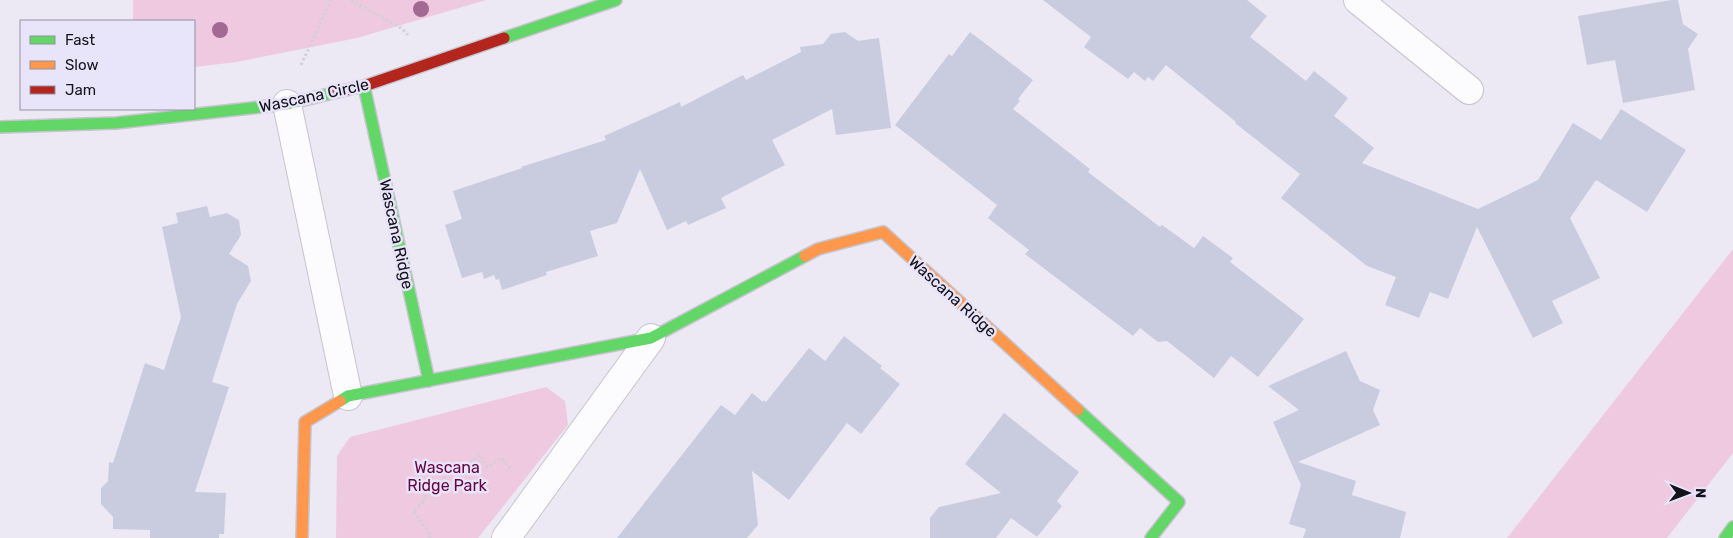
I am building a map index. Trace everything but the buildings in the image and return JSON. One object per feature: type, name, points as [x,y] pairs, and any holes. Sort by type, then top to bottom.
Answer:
[{"type":"street","name":"Wascana Circle","points":[[0,127],[116,123],[287,104],[364,86],[616,0]]},
{"type":"street","points":[[1358,0],[1469,90]]},
{"type":"street","name":"Wascana Ridge","points":[[364,86],[429,381]]},
{"type":"street","points":[[287,104],[348,396]]},
{"type":"street","name":"Wascana Ridge","points":[[302,538],[305,422],[348,396],[651,338],[818,249],[883,232],[1179,502],[1151,538]]},
{"type":"street","name":"Wascana Ridge","points":[[506,538],[651,338]]},
{"type":"street","points":[[1725,538],[1733,528]]},
{"type":"path","points":[[287,104],[306,53],[330,0]]},
{"type":"path","points":[[351,0],[401,28],[433,63]]},
{"type":"path","points":[[429,538],[432,536],[413,511],[425,501],[423,498],[439,487],[437,483],[480,455],[487,467],[502,458],[534,499]]},
{"type":"green space","points":[[133,0],[486,0],[357,38],[237,62],[195,67],[195,20],[133,20]]},
{"type":"green space","points":[[1733,249],[1733,453],[1667,538],[1507,538]]},
{"type":"green space","name":"Wascana Ridge Park","points":[[546,387],[565,401],[568,425],[478,538],[336,538],[337,456],[350,437]]},
{"type":"traffic: fast","points":[[504,38],[616,0]]},
{"type":"traffic: fast","points":[[364,86],[429,381]]},
{"type":"traffic: fast","points":[[0,127],[116,123],[287,104],[333,93]]},
{"type":"traffic: fast","points":[[340,401],[348,396],[651,338],[805,256]]},
{"type":"traffic: fast","points":[[1078,410],[1179,502],[1151,538]]},
{"type":"traffic: fast","points":[[1725,538],[1733,527]]},
{"type":"traffic: slow","points":[[805,256],[818,249],[883,232],[1078,410]]},
{"type":"traffic: slow","points":[[302,538],[305,422],[340,401]]},
{"type":"traffic: jam","points":[[333,93],[364,86],[504,38]]}]
